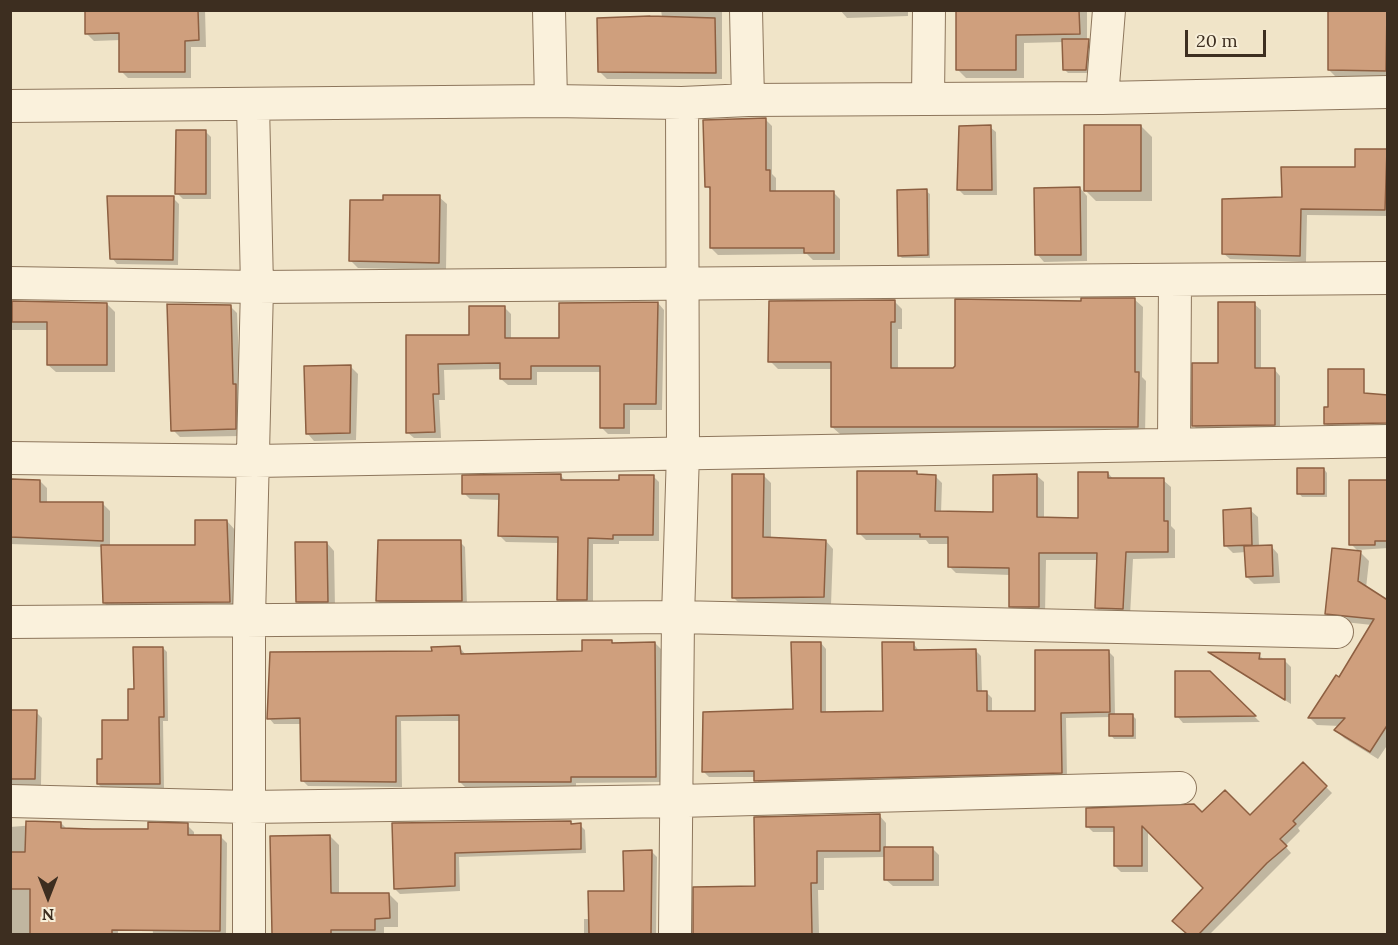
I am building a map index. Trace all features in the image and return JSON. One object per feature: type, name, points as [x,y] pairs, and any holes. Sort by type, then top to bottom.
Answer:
[{"type":"street","points":[[549,10],[552,101]]},
{"type":"street","points":[[746,10],[748,100]]},
{"type":"street","points":[[928,98],[929,10]]},
{"type":"street","points":[[1102,98],[1109,10]]},
{"type":"street","points":[[10,106],[552,101],[682,103],[748,100],[1102,98],[1388,92]]},
{"type":"street","points":[[675,934],[678,617],[683,452],[682,103]]},
{"type":"street","points":[[249,934],[249,618],[255,461],[257,287],[253,104]]},
{"type":"street","points":[[10,283],[257,287],[1388,279]]},
{"type":"street","points":[[1174,443],[1175,280]]},
{"type":"street","points":[[10,458],[255,461],[1388,441]]},
{"type":"street","points":[[10,622],[249,618],[678,617],[1337,632]]},
{"type":"street","points":[[10,801],[248,807],[678,801],[1179,788]]},
{"type":"building","points":[[85,10],[198,10],[199,40],[185,41],[185,72],[119,72],[119,33],[85,34]]},
{"type":"building","points":[[956,10],[1079,10],[1080,34],[1016,35],[1016,70],[956,70]]},
{"type":"building","points":[[1328,10],[1387,10],[1386,71],[1328,70]]},
{"type":"building","points":[[650,16],[715,18],[716,73],[598,72],[597,18]]},
{"type":"building","points":[[1062,39],[1089,39],[1086,70],[1063,70]]},
{"type":"building","points":[[766,118],[766,170],[770,170],[770,191],[834,191],[834,253],[804,253],[804,248],[710,248],[710,187],[705,187],[703,120]]},
{"type":"building","points":[[991,125],[992,190],[957,190],[959,126]]},
{"type":"building","points":[[1084,125],[1141,125],[1141,191],[1084,191]]},
{"type":"building","points":[[176,130],[206,130],[206,194],[175,194]]},
{"type":"building","points":[[1355,149],[1387,149],[1385,210],[1301,209],[1300,256],[1222,254],[1222,199],[1282,197],[1281,167],[1355,167]]},
{"type":"building","points":[[1080,187],[1081,255],[1035,255],[1034,188]]},
{"type":"building","points":[[927,189],[928,255],[898,256],[897,190]]},
{"type":"building","points":[[383,195],[440,195],[439,263],[349,261],[350,200],[383,200]]},
{"type":"building","points":[[107,196],[174,196],[173,260],[110,259]]},
{"type":"building","points":[[1081,298],[1135,298],[1135,372],[1139,372],[1138,427],[831,427],[831,362],[768,362],[769,301],[895,300],[895,322],[891,322],[891,368],[953,368],[955,366],[955,299],[1081,301]]},
{"type":"building","points":[[12,301],[107,303],[107,365],[47,365],[47,322],[12,322]]},
{"type":"building","points":[[658,302],[656,404],[624,404],[624,428],[600,428],[600,366],[531,366],[531,379],[500,379],[500,363],[438,364],[439,394],[433,394],[435,432],[406,433],[406,335],[469,335],[469,306],[505,306],[505,338],[559,338],[559,303]]},
{"type":"building","points":[[1218,302],[1255,302],[1255,368],[1275,368],[1275,425],[1192,426],[1192,363],[1218,363]]},
{"type":"building","points":[[167,304],[231,305],[233,384],[236,384],[236,429],[171,431]]},
{"type":"building","points":[[351,365],[350,433],[306,434],[304,366]]},
{"type":"building","points":[[1328,369],[1364,369],[1364,393],[1388,395],[1388,423],[1324,424],[1324,407],[1328,407]]},
{"type":"building","points":[[1297,468],[1324,468],[1324,494],[1297,494]]},
{"type":"building","points":[[857,471],[917,471],[917,474],[936,475],[935,511],[993,512],[993,475],[1037,474],[1037,517],[1078,518],[1078,472],[1108,472],[1108,478],[1164,478],[1164,521],[1168,521],[1168,552],[1126,552],[1123,609],[1095,608],[1097,553],[1039,553],[1039,607],[1009,607],[1009,568],[948,567],[948,537],[920,537],[920,534],[857,534]]},
{"type":"building","points":[[561,474],[561,480],[619,480],[619,475],[654,475],[653,535],[613,535],[613,539],[588,538],[587,600],[557,600],[558,537],[498,536],[499,494],[462,494],[462,475]]},
{"type":"building","points":[[732,474],[764,474],[763,537],[826,540],[824,597],[732,598]]},
{"type":"building","points":[[10,479],[40,480],[40,502],[103,502],[103,541],[10,537]]},
{"type":"building","points":[[1349,480],[1388,480],[1388,541],[1375,541],[1375,545],[1349,545]]},
{"type":"building","points":[[1251,508],[1252,545],[1224,546],[1223,510]]},
{"type":"building","points":[[195,520],[227,520],[230,602],[103,603],[101,545],[195,545]]},
{"type":"building","points":[[378,540],[461,540],[462,601],[376,601]]},
{"type":"building","points":[[295,542],[327,542],[328,602],[296,602]]},
{"type":"building","points":[[1272,545],[1273,576],[1246,577],[1244,546]]},
{"type":"building","points":[[1332,548],[1361,551],[1358,581],[1386,599],[1388,597],[1388,724],[1370,752],[1334,730],[1345,718],[1308,718],[1336,675],[1339,677],[1374,619],[1325,614]]},
{"type":"building","points":[[582,640],[612,640],[612,643],[655,642],[656,777],[571,777],[571,782],[459,782],[459,715],[396,716],[396,782],[301,781],[300,718],[267,719],[270,652],[432,651],[431,647],[460,646],[461,654],[582,651]]},
{"type":"building","points":[[791,642],[821,642],[821,712],[883,711],[882,642],[914,642],[914,650],[976,649],[977,691],[987,691],[987,711],[1035,711],[1035,650],[1109,650],[1110,712],[1061,713],[1062,773],[754,781],[754,771],[702,772],[703,712],[793,709]]},
{"type":"building","points":[[133,647],[163,647],[164,717],[159,717],[160,784],[97,784],[97,759],[102,759],[102,720],[128,720],[128,689],[134,689]]},
{"type":"building","points":[[1208,652],[1260,653],[1259,659],[1285,659],[1285,700]]},
{"type":"building","points":[[1175,671],[1210,671],[1256,716],[1175,717]]},
{"type":"building","points":[[10,710],[37,710],[35,779],[10,779]]},
{"type":"building","points":[[1109,714],[1133,714],[1133,736],[1109,736]]},
{"type":"building","points":[[1303,762],[1327,786],[1293,821],[1296,824],[1280,839],[1287,846],[1267,863],[1199,934],[1187,934],[1172,921],[1203,888],[1142,826],[1142,866],[1114,866],[1114,827],[1086,827],[1086,808],[1194,804],[1202,812],[1225,790],[1250,815]]},
{"type":"building","points":[[880,814],[880,851],[817,851],[817,883],[811,883],[812,934],[693,934],[693,887],[755,886],[754,817]]},
{"type":"building","points":[[26,821],[61,822],[61,828],[92,829],[148,829],[148,822],[188,823],[188,835],[221,835],[220,931],[112,930],[112,934],[30,934],[30,889],[10,889],[10,852],[25,852]]},
{"type":"building","points":[[571,821],[571,824],[581,823],[581,849],[455,853],[455,886],[394,889],[392,823]]},
{"type":"building","points":[[330,835],[331,893],[389,893],[390,918],[375,919],[375,930],[331,930],[331,934],[272,934],[270,836]]},
{"type":"building","points":[[884,847],[933,847],[933,880],[884,880]]},
{"type":"building","points":[[652,850],[651,934],[589,934],[588,891],[624,891],[623,851]]}]
